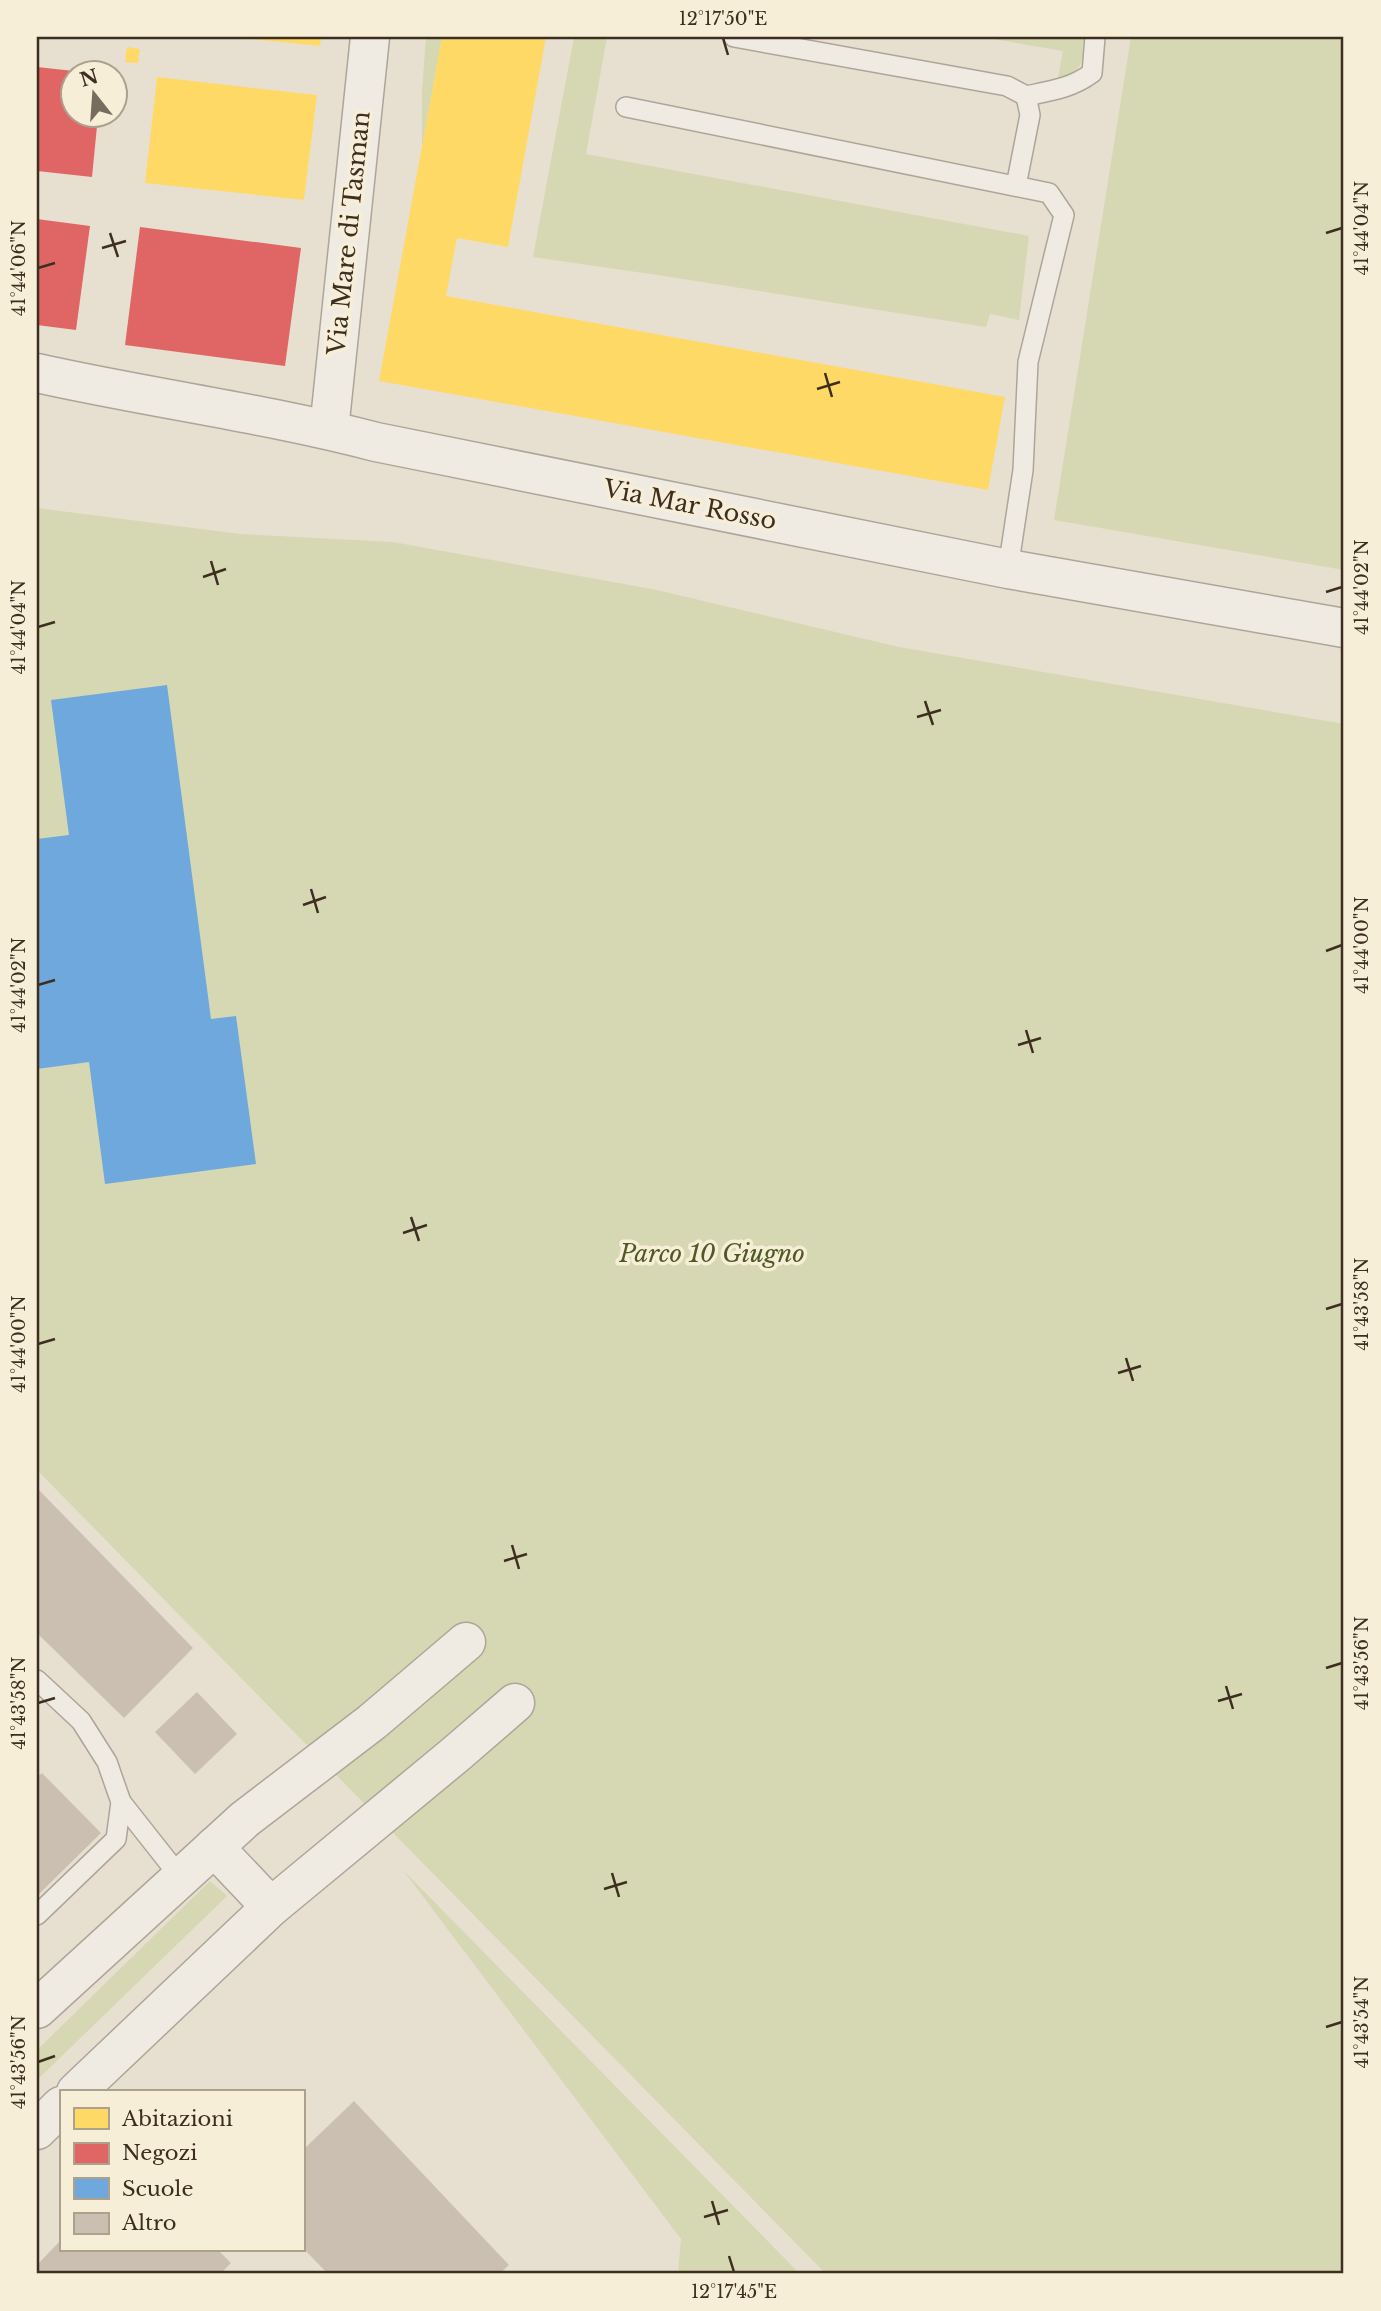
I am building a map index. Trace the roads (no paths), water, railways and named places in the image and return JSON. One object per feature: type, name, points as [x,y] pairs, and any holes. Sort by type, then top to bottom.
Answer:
[{"type":"street","name":"Via Mare di Tasman","points":[[329,430],[370,37]]},
{"type":"street","name":"Via Mar Rosso","points":[[37,373],[1009,569],[1344,628]]},
{"type":"street","points":[[37,2009],[257,1810],[403,1697],[466,1642]]},
{"type":"street","points":[[78,2090],[271,1907],[515,1703]]},
{"type":"street","points":[[214,1847],[271,1907]]},
{"type":"street","points":[[37,2130],[60,2107]]},
{"type":"lane","points":[[734,37],[1007,86],[1026,96],[1058,90],[1078,83],[1093,73],[1094,37]]},
{"type":"lane","points":[[1016,186],[1030,115],[1026,96]]},
{"type":"lane","points":[[626,107],[1049,193],[1064,215],[1028,362],[1023,470],[1009,569]]},
{"type":"lane","points":[[37,1680],[81,1721],[107,1762],[121,1802],[181,1878]]},
{"type":"lane","points":[[37,1915],[116,1839],[121,1802]]},
{"type":"park label","name":"Parco 10 Giugno","points":[[712,1254]]}]
